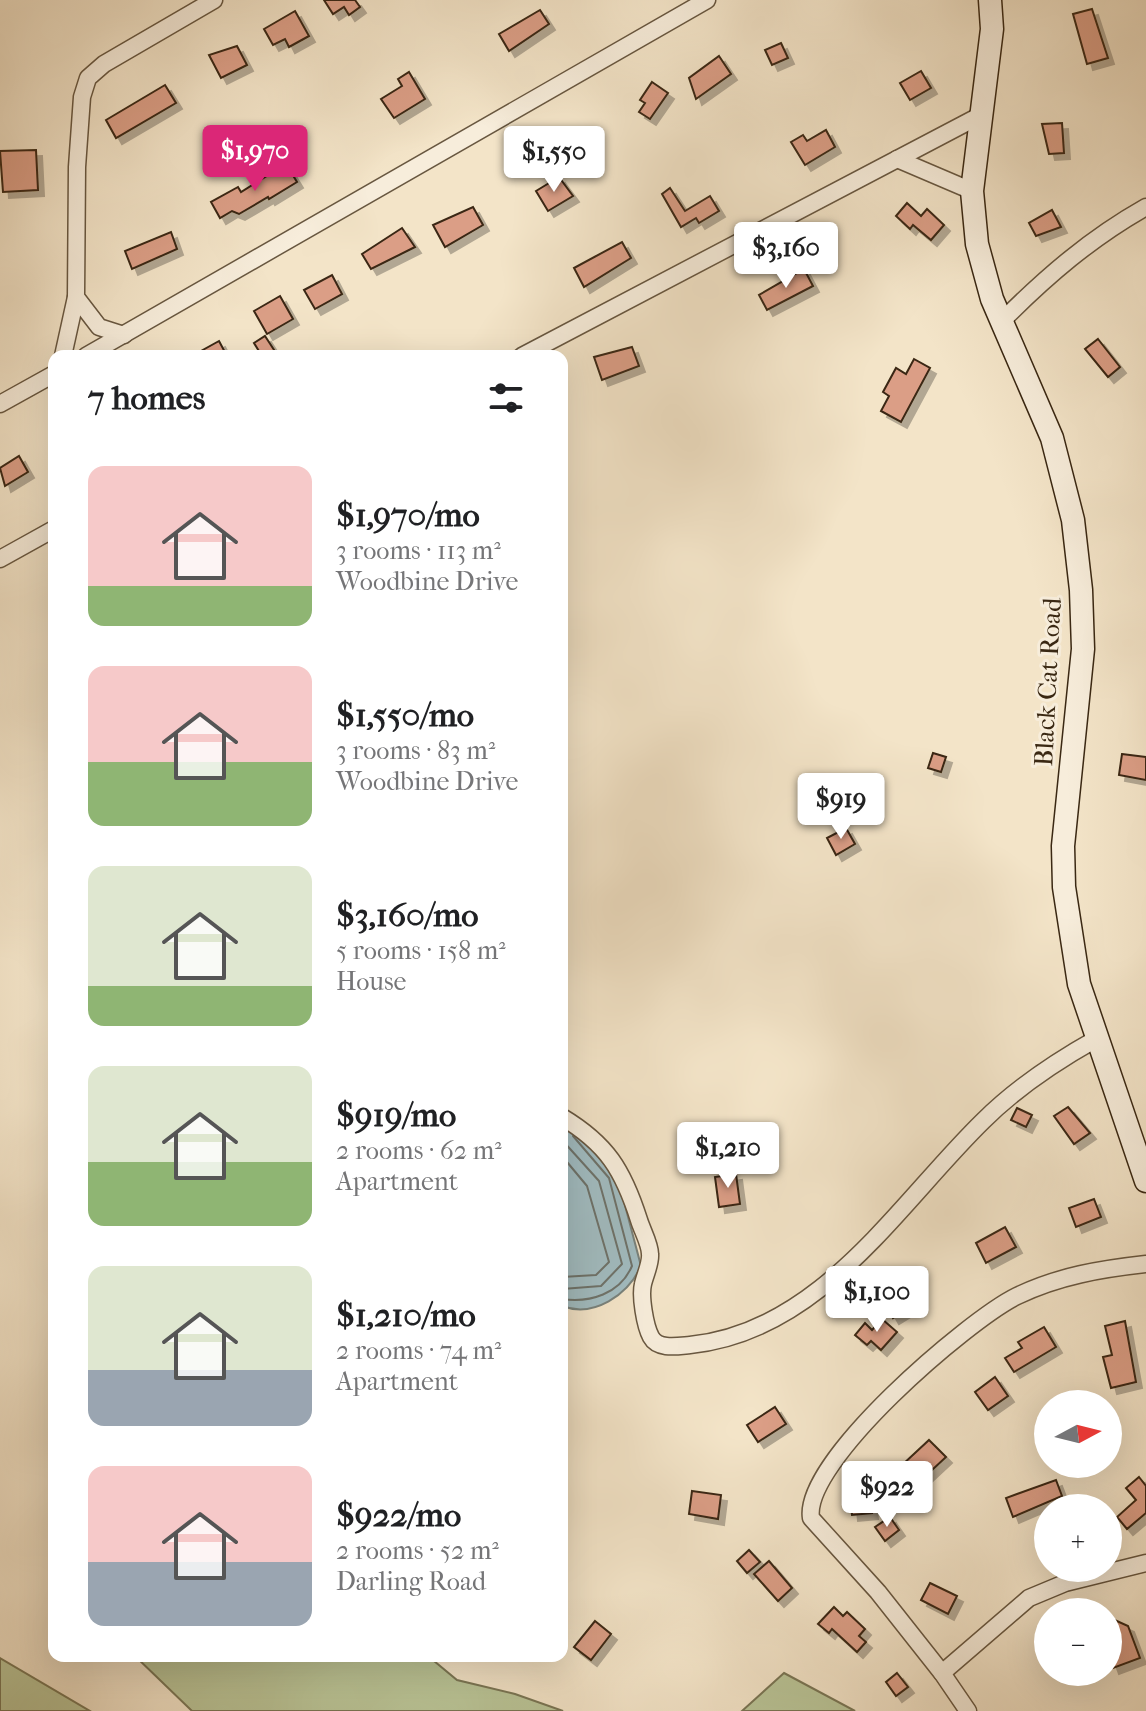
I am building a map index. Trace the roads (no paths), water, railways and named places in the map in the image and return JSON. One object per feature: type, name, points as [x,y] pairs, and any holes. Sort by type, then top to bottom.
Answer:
[{"type":"street","points":[[64,350],[76,297],[79,121],[88,78],[132,46],[214,0]]},
{"type":"street","points":[[97,350],[707,0]]},
{"type":"street","name":"Black Cat Road","points":[[990,0],[992,29],[972,191],[977,244],[1003,320],[1052,438],[1074,533],[1083,649],[1063,846],[1064,887],[1079,984],[1146,1181]]},
{"type":"street","points":[[533,350],[983,114]]},
{"type":"street","points":[[897,159],[972,191]]},
{"type":"street","points":[[1003,320],[1042,280],[1097,235],[1146,207]]},
{"type":"street","points":[[76,297],[99,327],[124,335]]},
{"type":"street","points":[[0,404],[48,377]]},
{"type":"street","points":[[0,559],[48,532]]},
{"type":"street","points":[[568,1120],[593,1135],[625,1177],[651,1255],[642,1288],[651,1337],[658,1344],[672,1347],[697,1344],[740,1332],[786,1311],[821,1287],[872,1242],[983,1121],[1048,1066],[1096,1039]]},
{"type":"street","points":[[968,1711],[878,1592],[811,1518],[810,1506],[815,1489],[830,1465],[896,1391],[988,1314],[1027,1292],[1072,1275],[1146,1264]]},
{"type":"street","points":[[942,1673],[1029,1598],[1065,1583],[1146,1563]]},
{"type":"water","points":[[568,1122],[617,1175],[641,1266],[619,1295],[598,1306],[568,1308]]}]
